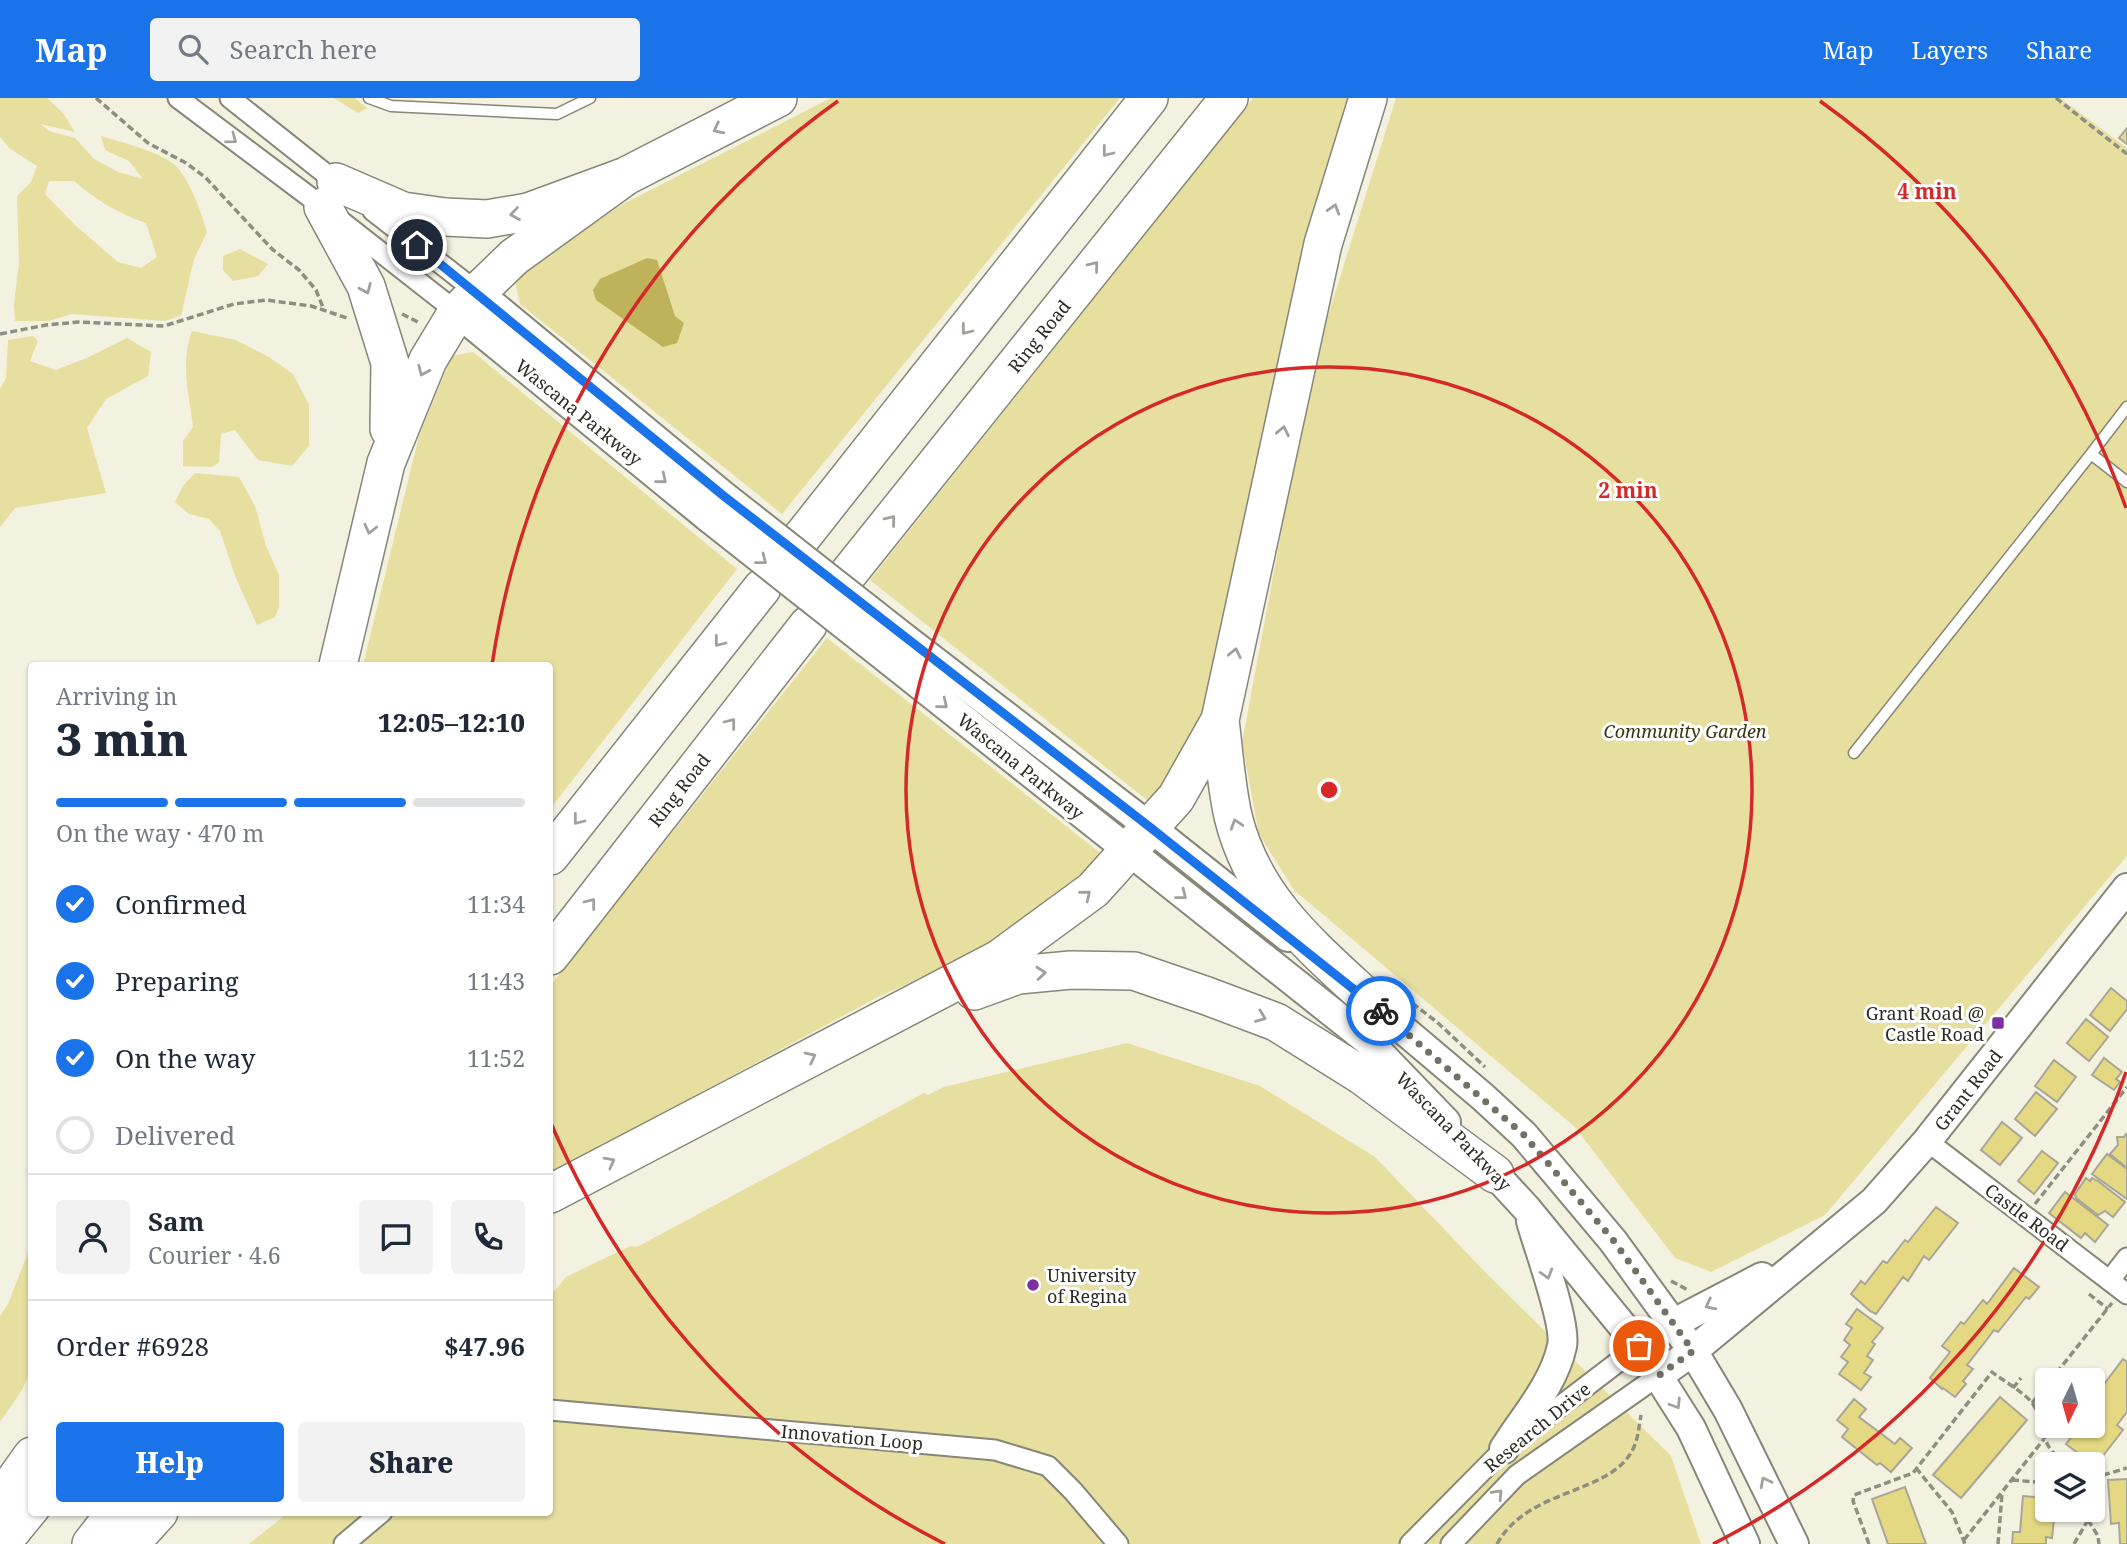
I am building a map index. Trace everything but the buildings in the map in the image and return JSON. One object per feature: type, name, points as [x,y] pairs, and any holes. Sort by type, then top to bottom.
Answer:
[{"type":"highway","points":[[330,194],[403,211],[445,217],[487,219],[528,212],[626,176],[778,98]]},
{"type":"highway","points":[[802,537],[1149,98]]},
{"type":"highway","name":"Ring Road","points":[[848,574],[1229,98]]},
{"type":"highway","points":[[553,1192],[999,959],[1093,890],[1176,798],[1220,720],[1323,244],[1368,98]]},
{"type":"highway","points":[[386,463],[428,360],[454,311],[514,257],[626,176]]},
{"type":"highway","points":[[330,194],[366,286],[390,363],[391,403],[386,463],[339,662]]},
{"type":"highway","points":[[553,852],[762,588]]},
{"type":"highway","name":"Ring Road","points":[[553,952],[808,625]]},
{"type":"highway","points":[[1220,720],[1234,818],[1260,884],[1284,919],[1381,1011]]},
{"type":"highway","points":[[861,1032],[1018,975],[1071,970],[1134,971],[1276,1022],[1361,1075],[1495,1174]]},
{"type":"highway","points":[[0,1501],[28,1462]]},
{"type":"highway","points":[[1,1544],[28,1511]]},
{"type":"highway","points":[[91,1544],[113,1516]]},
{"type":"highway","points":[[130,1544],[155,1516]]},
{"type":"main road","name":"Wascana Parkway","points":[[454,311],[717,507],[1140,840],[1381,1011],[1524,1135],[1614,1241],[1693,1351],[1728,1410],[1794,1544]]},
{"type":"main road","name":"Wascana Parkway","points":[[1140,840],[1367,1040],[1527,1209],[1639,1346],[1691,1428],[1745,1544]]},
{"type":"main road","name":"Grant Road","points":[[1658,1376],[1693,1351],[1874,1201],[1927,1141],[2127,888]]},
{"type":"main road","points":[[1504,1449],[1549,1380],[1563,1344],[1558,1310],[1527,1209]]},
{"type":"main road","name":"Grant Road","points":[[1639,1346],[1674,1323],[1820,1245]]},
{"type":"street","name":"Wascana Parkway","points":[[178,98],[330,194],[454,311]]},
{"type":"street","name":"Wascana Parkway","points":[[230,98],[454,311]]},
{"type":"street","name":"Castle Road","points":[[1927,1141],[2120,1288]]},
{"type":"street","points":[[2120,1288],[2127,1258]]},
{"type":"street","name":"Research Drive","points":[[1410,1544],[1504,1449],[1639,1346]]},
{"type":"street","name":"Research Drive","points":[[1451,1544],[1517,1475],[1658,1376]]},
{"type":"street","name":"Innovation Loop","points":[[553,1410],[995,1450],[1048,1466],[1118,1544]]},
{"type":"street","points":[[344,1544],[377,1516]]},
{"type":"lane","points":[[369,98],[391,106],[557,114],[590,98]]},
{"type":"lane","points":[[1854,753],[2127,407]]},
{"type":"lane","points":[[2091,454],[2127,482]]},
{"type":"path","points":[[96,98],[148,143],[186,163],[205,177],[272,250],[299,270],[316,290],[325,312]]},
{"type":"path","points":[[2056,98],[2127,154]]},
{"type":"path","points":[[0,334],[79,322],[164,326],[234,304],[257,300],[285,302],[338,317],[358,319]]},
{"type":"path","points":[[391,310],[454,311]]},
{"type":"path","points":[[2025,1216],[2127,1087]]},
{"type":"path","points":[[2060,1368],[2108,1309],[2120,1288]]},
{"type":"path","points":[[2089,1294],[2108,1309]]},
{"type":"path","points":[[1869,1544],[1853,1501],[1854,1495],[1911,1474],[1992,1372],[2032,1403],[2044,1439],[2054,1452]]},
{"type":"path","points":[[2013,1388],[2021,1378]]},
{"type":"path","points":[[2032,1403],[2035,1399]]},
{"type":"path","points":[[1497,1544],[1532,1508],[1605,1477],[1620,1466],[1633,1451],[1641,1415]]},
{"type":"path","points":[[1964,1542],[2044,1439]]},
{"type":"path","points":[[1916,1468],[1952,1512],[1964,1542]]},
{"type":"path","points":[[2105,1474],[2126,1468]]},
{"type":"path","points":[[2011,1480],[2035,1482]]},
{"type":"path","points":[[1998,1544],[2002,1492]]},
{"type":"path","points":[[2074,1544],[2087,1522]]},
{"type":"path","points":[[2089,1522],[2098,1536],[2099,1544]]},
{"type":"green space","points":[[0,98],[47,98],[63,113],[75,132],[40,124],[49,131],[75,138],[94,159],[118,172],[143,179],[129,161],[105,150],[101,136],[172,162],[191,190],[207,232],[194,259],[181,316],[165,321],[72,314],[49,321],[15,321],[14,304],[19,263],[17,196],[31,182],[37,166],[9,148],[0,137]],"holes":[[[49,181],[74,181],[108,206],[146,223],[157,257],[141,268],[118,262],[76,226],[45,194]]]},
{"type":"green space","points":[[334,98],[355,98],[367,108],[358,113]]},
{"type":"green space","points":[[831,98],[1120,98],[782,514],[520,304],[514,277],[623,204]]},
{"type":"green space","points":[[1253,98],[1358,98],[1212,710],[1161,800],[1147,800],[870,580]]},
{"type":"green space","name":"Community Garden","points":[[1396,98],[2060,98],[2127,148],[2127,856],[1825,1215],[1711,1272],[1675,1258],[1575,1127],[1294,890],[1259,834],[1242,743],[1312,367]]},
{"type":"green space","points":[[240,249],[268,264],[258,276],[233,281],[223,270],[223,256]]},
{"type":"green space","points":[[192,331],[236,340],[269,357],[293,374],[309,405],[309,446],[292,466],[258,460],[235,430],[221,434],[219,462],[212,467],[183,466],[183,441],[193,427],[186,367]]},
{"type":"green space","points":[[33,336],[38,341],[30,361],[56,370],[127,338],[151,352],[148,376],[106,399],[87,428],[106,493],[15,508],[0,527],[0,389],[6,378],[8,340]]},
{"type":"green space","points":[[473,352],[737,569],[553,805],[553,662],[364,662],[419,436],[452,356]]},
{"type":"green space","points":[[195,473],[239,477],[255,506],[266,546],[279,575],[279,607],[275,617],[257,625],[235,576],[220,531],[209,519],[189,514],[175,502],[183,486]]},
{"type":"green space","points":[[827,638],[1099,852],[1099,865],[1024,931],[876,998],[553,1172],[553,982]]},
{"type":"green space","name":"University of Regina","points":[[1127,1043],[1260,1086],[1375,1157],[1487,1274],[1671,1456],[1701,1544],[249,1544],[284,1516],[553,1516],[553,1292],[566,1277],[630,1246],[637,1247],[924,1093],[928,1095],[944,1087]]},
{"type":"green space","points":[[28,1253],[28,1377],[0,1422],[0,1316],[8,1304]]},
{"type":"shaded area","points":[[647,258],[657,260],[675,316],[684,323],[677,343],[663,347],[596,300],[593,290],[600,279]]},
{"type":"way so far","points":[[1381,1011],[1524,1135],[1614,1241],[1693,1351],[1658,1376],[1639,1346]]},
{"type":"place","name":"Grant Road @ Castle Road","points":[[1998,1023]]},
{"type":"place","name":"University of Regina","points":[[1033,1285]]},
{"type":"route","points":[[417,245],[725,497],[1151,828],[1381,1011]]}]
